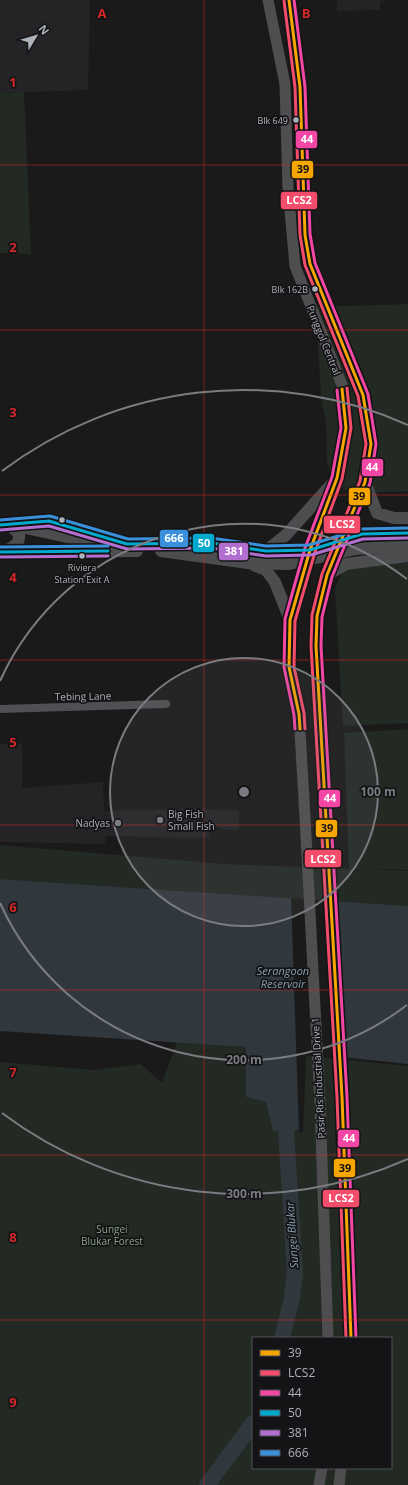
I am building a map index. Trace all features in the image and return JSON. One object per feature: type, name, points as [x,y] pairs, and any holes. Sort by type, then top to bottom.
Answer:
[{"type":"main road","name":"Punggol Central","points":[[268,0],[284,84],[288,189],[295,266],[342,385],[346,428],[337,478],[308,555],[290,620],[289,666],[299,714],[305,817]]},
{"type":"main road","name":"Punggol Central","points":[[289,0],[300,87],[305,235],[310,264],[363,395],[371,444],[365,482],[327,575],[317,616],[316,646],[342,1097],[351,1337]]},
{"type":"main road","points":[[266,551],[286,535],[337,478]]},
{"type":"main road","points":[[365,482],[377,513],[394,518],[408,518]]},
{"type":"main road","points":[[5,525],[49,521],[128,544],[211,543],[308,555],[336,553],[364,548],[408,546]]},
{"type":"main road","points":[[3,552],[18,544],[19,540],[19,534],[5,525]]},
{"type":"main road","points":[[3,552],[169,551],[248,563],[289,564],[341,540],[362,534],[408,533]]},
{"type":"main road","points":[[327,575],[346,564],[408,556]]},
{"type":"main road","points":[[248,563],[266,570],[275,582],[290,620]]},
{"type":"main road","name":"Pasir Ris Industrial Drive 1","points":[[305,817],[320,1103],[328,1337]]},
{"type":"main road","points":[[319,1485],[322,1469]]},
{"type":"main road","points":[[339,1485],[341,1469]]},
{"type":"street","name":"Tebing Lane","points":[[0,709],[166,704]]},
{"type":"shaded area","points":[[0,0],[90,0],[88,90],[0,93]]},
{"type":"shaded area","points":[[337,0],[385,1],[380,1],[380,10],[337,11]]},
{"type":"shaded area","points":[[0,744],[22,744],[22,788],[103,782],[105,825],[105,811],[196,809],[239,811],[239,829],[225,830],[209,824],[209,838],[105,836],[105,844],[0,842]]},
{"type":"green space","points":[[24,92],[31,254],[0,253],[0,93]]},
{"type":"green space","points":[[408,304],[408,491],[361,493],[345,490],[332,479],[327,462],[326,423],[321,397],[316,307]]},
{"type":"green space","points":[[408,558],[408,723],[343,726],[335,589],[344,569]]},
{"type":"green space","points":[[408,729],[408,870],[349,869],[344,733]]},
{"type":"green space","points":[[0,845],[223,864],[408,871],[408,906],[0,879]]},
{"type":"green space","name":"Sungei Blukar Forest","points":[[177,1042],[247,1047],[246,1097],[266,1102],[273,1130],[300,1130],[300,1132],[303,1132],[306,1056],[408,1066],[408,1485],[0,1485],[0,1062],[95,1070],[141,1064],[162,1083]]},
{"type":"water","name":"Serangoon Reservoir","points":[[0,879],[408,906],[408,1064],[304,1053],[300,1130],[273,1131],[266,1102],[246,1097],[246,1047],[0,1031]]},
{"type":"pier","points":[[291,898],[334,901],[343,1059],[305,1055],[302,1130],[299,1132]]},
{"type":"waterway","name":"Sungei Blukar","points":[[282,1337],[292,1298],[295,1273],[286,1130]]},
{"type":"waterway","name":"Sungei Blukar","points":[[207,1485],[252,1424]]},
{"type":"transit line","name":"39","points":[[289,0],[300,87],[305,235],[310,264],[363,395],[371,444],[365,482],[327,575],[317,616],[316,646],[342,1097],[351,1337]]},
{"type":"transit line","name":"44","points":[[294,0],[305,87],[310,234],[315,263],[368,394],[376,444],[370,483],[332,577],[322,617],[321,646],[347,1097],[356,1337]]},
{"type":"transit line","name":"LCS2","points":[[284,1],[295,87],[300,235],[305,265],[358,396],[366,444],[360,481],[322,574],[312,615],[311,646],[337,1097],[346,1337]]},
{"type":"transit line","name":"LCS2","points":[[305,729],[304,713],[294,667],[295,621],[315,552],[342,479],[351,428],[347,388]]},
{"type":"transit line","name":"39","points":[[300,729],[299,714],[289,667],[290,620],[310,550],[337,478],[346,428],[342,389]]},
{"type":"transit line","name":"44","points":[[295,729],[294,715],[284,667],[285,619],[305,548],[332,477],[341,428],[337,390]]},
{"type":"transit line","name":"666","points":[[0,520],[50,516],[128,539],[211,538],[266,546],[309,545],[361,529],[408,528]]},
{"type":"transit line","name":"50","points":[[0,525],[49,521],[127,544],[211,543],[266,551],[310,550],[362,534],[408,533]]},
{"type":"transit line","name":"381","points":[[0,530],[49,526],[127,549],[211,548],[266,556],[311,555],[363,539],[408,538]]},
{"type":"transit line","name":"666","points":[[0,547],[108,546]]},
{"type":"transit line","name":"50","points":[[0,552],[108,551]]},
{"type":"transit line","name":"381","points":[[0,557],[108,556]]},
{"type":"place","name":"Blk 649","points":[[296,120]]},
{"type":"place","name":"Blk 162B","points":[[315,289]]},
{"type":"place","name":"Riviera Station Exit A","points":[[82,556]]},
{"type":"place","name":"Big Fish Small Fish","points":[[160,820]]},
{"type":"place","name":"Nadyas","points":[[118,823]]}]
